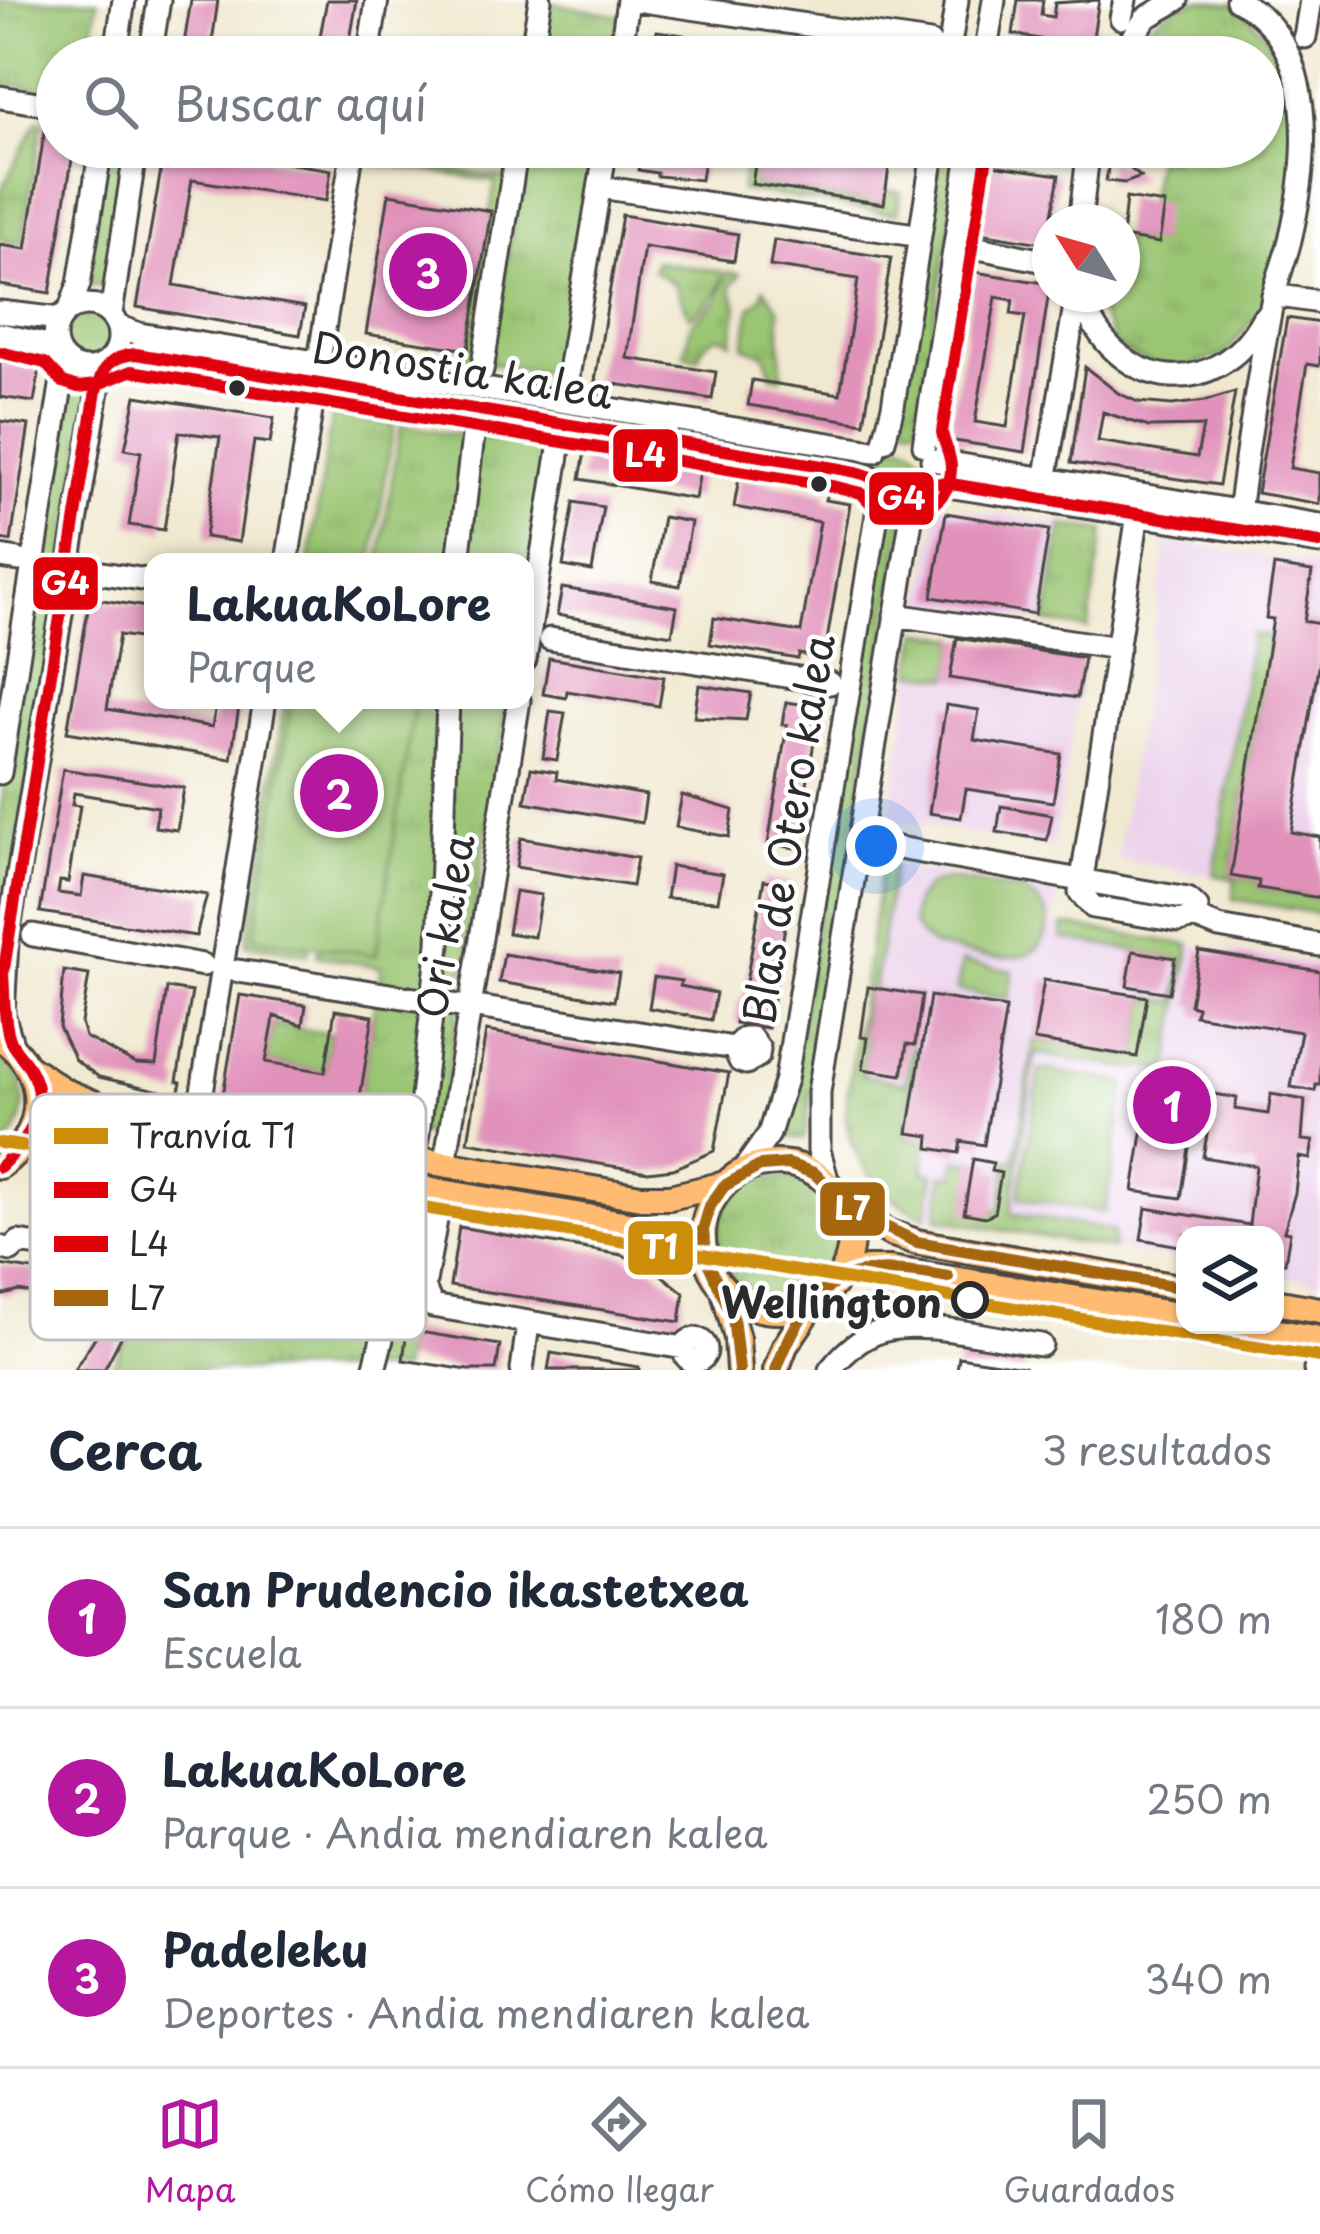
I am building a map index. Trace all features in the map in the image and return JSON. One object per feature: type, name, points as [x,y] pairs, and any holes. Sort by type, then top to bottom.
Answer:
[{"type":"main road","points":[[6,1042],[30,1068],[72,1094]]},
{"type":"main road","points":[[30,1068],[37,1094]]},
{"type":"main road","points":[[5,1162],[30,1124]]},
{"type":"main road","points":[[426,1161],[640,1197],[670,1197],[767,1164],[794,1165],[829,1183],[844,1205],[916,1242],[1176,1286]]},
{"type":"main road","points":[[707,1262],[704,1224],[712,1202],[734,1178]]},
{"type":"main road","points":[[426,1189],[646,1226],[681,1240],[707,1262],[722,1288],[739,1370]]},
{"type":"main road","points":[[841,1276],[851,1247],[844,1205]]},
{"type":"main road","points":[[776,1370],[796,1327],[815,1301],[841,1276],[867,1268],[1176,1315]]},
{"type":"main road","points":[[722,1288],[746,1305],[774,1312],[815,1301]]},
{"type":"main road","points":[[1284,1304],[1320,1310]]},
{"type":"main road","points":[[1284,1333],[1320,1339]]},
{"type":"street","points":[[118,36],[124,0]]},
{"type":"street","points":[[153,36],[159,0]]},
{"type":"street","points":[[371,36],[377,0]]},
{"type":"street","points":[[534,36],[540,0]]},
{"type":"street","points":[[624,36],[632,0],[729,7],[871,36]]},
{"type":"street","points":[[944,36],[957,0]]},
{"type":"street","points":[[988,36],[994,0]]},
{"type":"street","points":[[1133,36],[1146,18],[1177,0]]},
{"type":"street","points":[[1238,0],[1274,23],[1284,36]]},
{"type":"street","points":[[1305,37],[1311,0]]},
{"type":"street","points":[[1239,512],[1274,296],[1298,200],[1311,105],[1284,37]]},
{"type":"street","points":[[0,97],[36,103]]},
{"type":"street","points":[[0,773],[65,314],[79,284],[97,168]]},
{"type":"street","points":[[6,1042],[3,1004],[8,941],[107,361],[119,342],[114,320],[133,168]]},
{"type":"street","points":[[288,553],[350,168]]},
{"type":"street","points":[[482,370],[514,168]]},
{"type":"street","points":[[567,383],[603,168]]},
{"type":"street","points":[[879,446],[893,406],[931,168]]},
{"type":"street","name":"Blas de Otero kalea","points":[[829,1183],[819,1150],[817,1114],[895,615],[925,471],[967,168]]},
{"type":"street","points":[[1082,204],[1086,168]]},
{"type":"street","points":[[600,187],[908,234]]},
{"type":"street","points":[[968,246],[1032,258]]},
{"type":"street","points":[[1086,312],[1112,350],[1138,369],[1160,376],[1206,371],[1231,359],[1251,340],[1274,296]]},
{"type":"street","points":[[1274,296],[1320,302]]},
{"type":"street","points":[[0,312],[65,314],[87,304],[114,320]]},
{"type":"street","points":[[1045,481],[1076,312]]},
{"type":"street","name":"Donostia kalea","points":[[107,361],[136,354],[317,374],[879,446],[900,436],[925,471],[895,498],[874,482],[317,374],[140,334],[114,320]]},
{"type":"street","points":[[0,334],[60,354],[86,370],[107,361]]},
{"type":"street","points":[[534,604],[563,424]]},
{"type":"street","points":[[459,553],[474,428]]},
{"type":"street","name":"Blas de Otero kalea","points":[[734,1178],[769,1134],[787,1079],[876,519],[879,446]]},
{"type":"street","points":[[925,471],[1045,481],[1320,525]]},
{"type":"street","points":[[925,471],[1138,514],[1320,543]]},
{"type":"street","points":[[1080,880],[1138,514]]},
{"type":"street","points":[[84,570],[144,579]]},
{"type":"street","points":[[895,615],[1118,648]]},
{"type":"street","points":[[550,640],[830,683]]},
{"type":"street","points":[[202,1094],[264,709]]},
{"type":"street","points":[[423,1094],[434,1001],[448,709]]},
{"type":"street","name":"Ori kalea","points":[[445,1164],[465,1006],[517,709]]},
{"type":"street","points":[[859,842],[1187,899],[1197,907],[1193,917],[1219,927],[1320,945]]},
{"type":"street","points":[[33,935],[202,965]]},
{"type":"street","points":[[238,971],[734,1048]]},
{"type":"street","points":[[426,1277],[441,1192]]},
{"type":"street","points":[[426,1292],[432,1306],[684,1348]]},
{"type":"street","points":[[521,1370],[528,1324]]},
{"type":"street","points":[[830,1370],[866,1337],[890,1329],[1041,1345]]},
{"type":"street","points":[[374,1370],[382,1340]]},
{"type":"shaded area","points":[[939,505],[1104,531],[1088,629],[923,602]]},
{"type":"shaded area","points":[[1167,541],[1320,565],[1320,914],[1233,899],[1235,879],[1117,859]]},
{"type":"shaded area","points":[[919,632],[1084,658],[1053,848],[889,819]]},
{"type":"shaded area","points":[[882,863],[1057,893],[1053,924],[1320,965],[1320,1282],[1284,1276],[1284,1226],[1176,1226],[1176,1259],[926,1217],[881,1191],[851,1144],[845,1113]]},
{"type":"green space","points":[[0,0],[98,0],[92,36],[36,36],[36,89],[0,83]]},
{"type":"green space","points":[[1198,0],[1240,5],[1266,36],[1139,36],[1154,21]]},
{"type":"green space","points":[[547,2],[620,16],[617,36],[542,36]]},
{"type":"green space","points":[[1284,57],[1293,68],[1295,188],[1262,308],[1226,354],[1172,372],[1118,349],[1099,312],[1140,312],[1140,239],[1159,242],[1149,202],[1154,168],[1284,168]]},
{"type":"green space","points":[[36,123],[36,159],[22,244],[0,240],[0,193]]},
{"type":"green space","points":[[104,168],[126,168],[107,287],[85,283]]},
{"type":"green space","points":[[409,168],[444,168],[509,179],[480,361],[463,359],[468,350],[495,182]]},
{"type":"green space","points":[[522,168],[596,168],[562,376],[489,363]]},
{"type":"green space","points":[[745,168],[754,168],[753,184],[883,204],[886,190],[900,192],[897,214],[741,190]]},
{"type":"green space","points":[[939,168],[959,168],[917,426],[897,423]]},
{"type":"green space","points":[[655,261],[723,272],[712,299],[690,317],[675,285],[653,270]]},
{"type":"green space","points":[[728,272],[740,274],[731,287],[737,306],[732,342],[716,338],[703,347],[698,358],[684,355],[691,325],[716,302]]},
{"type":"green space","points":[[764,288],[779,309],[782,377],[772,376],[765,354],[744,346],[751,307]]},
{"type":"green space","points":[[88,313],[105,320],[112,337],[105,354],[88,361],[71,354],[64,337],[71,320]]},
{"type":"green space","points":[[70,385],[91,388],[0,954],[0,813]]},
{"type":"green space","points":[[332,414],[394,424],[373,553],[310,553]]},
{"type":"green space","points":[[401,425],[548,449],[531,553],[380,553]]},
{"type":"green space","points":[[901,444],[917,450],[923,466],[917,482],[901,488],[885,482],[879,466],[885,450]]},
{"type":"green space","points":[[883,507],[905,511],[804,1139],[783,1135]]},
{"type":"green space","points":[[1062,525],[1104,531],[1088,629],[1046,622]]},
{"type":"green space","points":[[919,632],[957,638],[950,678],[912,672]]},
{"type":"green space","points":[[1252,634],[1270,637],[1231,876],[1259,881],[1259,888],[1320,898],[1320,914],[1233,899],[1235,879],[1214,875]]},
{"type":"green space","points":[[284,709],[291,709],[254,936],[309,945],[308,954],[246,944]]},
{"type":"green space","points":[[291,709],[414,709],[376,955],[254,937]]},
{"type":"green space","points":[[414,709],[507,709],[438,1137],[426,1135],[426,1094],[361,1094],[381,967],[317,956],[319,947],[376,955]]},
{"type":"green space","points":[[882,863],[894,865],[874,988],[868,988],[861,1036],[868,1038],[862,1075],[905,1083],[911,1047],[917,1048],[904,1136],[925,1140],[924,1172],[934,1174],[926,1217],[895,1199],[871,1176],[854,1148],[845,1113]]},
{"type":"green space","points":[[951,879],[1022,891],[1038,901],[1048,917],[1045,937],[1023,956],[1006,958],[935,947],[919,934],[913,914],[927,887]]},
{"type":"green space","points":[[1064,925],[1190,945],[1168,1071],[1035,1053],[1011,1213],[1113,1231],[1113,1249],[937,1219],[943,1175],[954,1176],[957,1160],[973,1163],[985,1217],[1001,1207],[1008,1161],[1015,1161],[1034,1040],[1137,1057],[1147,997],[1176,1002],[1182,960],[1062,938]]},
{"type":"green space","points":[[962,962],[1013,971],[1008,999],[957,990]]},
{"type":"green space","points":[[273,1024],[331,1034],[325,1072],[266,1062]]},
{"type":"green space","points":[[0,1053],[18,1076],[24,1102],[18,1127],[0,1151]]},
{"type":"green space","points":[[1040,1069],[1126,1083],[1105,1212],[1019,1198]]},
{"type":"green space","points":[[778,1177],[801,1181],[821,1194],[834,1214],[838,1237],[834,1260],[821,1280],[801,1293],[778,1297],[755,1293],[735,1280],[722,1260],[718,1237],[722,1214],[735,1194],[755,1181]]},
{"type":"green space","points":[[459,1203],[637,1233],[667,1246],[666,1251],[445,1213]]},
{"type":"green space","points":[[929,1286],[1062,1308],[1060,1321],[927,1299]]},
{"type":"green space","points":[[125,1340],[406,1340],[401,1370],[111,1370]]},
{"type":"building","points":[[191,0],[218,0],[213,36],[185,36]]},
{"type":"building","points":[[327,0],[357,0],[351,36],[320,36]]},
{"type":"building","points":[[1018,0],[1043,0],[1041,15],[1053,17],[1055,3],[1099,0],[1093,36],[1013,34]]},
{"type":"building","points":[[39,168],[71,168],[50,293],[0,285],[0,245],[26,249]]},
{"type":"building","points":[[161,168],[331,170],[326,201],[192,180],[174,285],[305,307],[300,335],[137,307]]},
{"type":"building","points":[[638,168],[703,168],[701,180]]},
{"type":"building","points":[[755,168],[889,168],[884,204],[752,184]]},
{"type":"building","points":[[991,168],[1059,175],[1054,204],[1032,204],[1032,242],[980,233]]},
{"type":"building","points":[[1108,168],[1130,168],[1141,177],[1125,183],[1106,181]]},
{"type":"building","points":[[389,194],[491,211],[468,350],[366,334]]},
{"type":"building","points":[[1126,198],[1165,204],[1159,243],[1140,240],[1140,204],[1125,204]]},
{"type":"building","points":[[622,215],[738,234],[734,261],[644,247],[627,358],[716,372],[712,399],[595,381]]},
{"type":"building","points":[[774,240],[891,258],[864,423],[748,405],[752,380],[840,394],[855,302],[858,279],[770,266]]},
{"type":"building","points":[[975,272],[1032,281],[1032,312],[1046,312],[1025,452],[948,440]],"holes":[[[996,297],[1013,300],[1011,314],[1025,316],[1007,427],[975,422]]]},
{"type":"building","points":[[1287,318],[1320,323],[1320,362],[1319,366],[1307,364],[1290,468],[1320,473],[1320,504],[1257,493]]},
{"type":"building","points":[[0,362],[40,368],[34,402],[0,397]]},
{"type":"building","points":[[1085,367],[1138,402],[1172,405],[1235,392],[1219,485],[1071,463]],"holes":[[[1103,412],[1149,427],[1203,426],[1197,457],[1098,441]]]},
{"type":"building","points":[[136,396],[274,418],[270,443],[254,441],[239,542],[205,537],[220,437],[179,432],[164,530],[129,525],[141,452],[125,449]]},
{"type":"building","points":[[0,421],[29,425],[11,541],[0,539]]},
{"type":"building","points":[[585,452],[700,471],[695,499],[580,479]]},
{"type":"building","points":[[739,478],[827,493],[825,500],[850,504],[824,658],[799,654],[798,659],[710,644],[714,618],[801,632],[820,522],[734,507]]},
{"type":"building","points":[[574,502],[603,507],[592,571],[563,566]]},
{"type":"building","points":[[946,513],[1049,530],[1035,614],[932,597]]},
{"type":"building","points":[[663,517],[691,522],[680,586],[652,581]]},
{"type":"building","points":[[1274,566],[1312,572],[1304,621],[1320,624],[1320,655],[1291,832],[1320,837],[1320,898],[1258,888],[1259,881],[1231,876],[1273,619],[1266,618]]},
{"type":"building","points":[[562,588],[677,607],[672,635],[557,615]]},
{"type":"building","points":[[90,598],[144,607],[144,639],[119,635],[107,709],[212,727],[215,709],[239,709],[231,759],[67,732]]},
{"type":"building","points":[[957,638],[1084,658],[1077,698],[950,678]]},
{"type":"building","points":[[549,658],[664,677],[659,706],[567,691],[566,698],[543,694]]},
{"type":"building","points":[[699,685],[751,693],[746,720],[694,717]]},
{"type":"building","points":[[786,702],[820,707],[796,848],[768,844],[787,725],[782,724]]},
{"type":"building","points":[[946,705],[979,710],[974,740],[1061,754],[1053,802],[966,789],[961,818],[929,813]]},
{"type":"building","points":[[550,711],[565,713],[557,760],[543,758]]},
{"type":"building","points":[[531,768],[557,772],[556,779],[646,795],[642,823],[525,802]]},
{"type":"building","points":[[63,769],[184,788],[177,830],[155,827],[158,807],[74,793],[72,805],[80,806],[68,882],[60,881],[58,893],[81,896],[84,876],[207,895],[196,936],[40,912]]},
{"type":"building","points":[[682,795],[733,810],[729,837],[676,827]]},
{"type":"building","points":[[1001,806],[1052,815],[1047,840],[997,832]]},
{"type":"building","points":[[521,838],[637,858],[632,886],[516,867]]},
{"type":"building","points":[[671,866],[723,874],[718,901],[666,898]]},
{"type":"building","points":[[764,880],[792,884],[768,1028],[735,1023]]},
{"type":"building","points":[[515,891],[541,895],[534,937],[508,933]]},
{"type":"building","points":[[1133,951],[1175,958],[1169,993],[1127,986]]},
{"type":"building","points":[[1199,951],[1320,971],[1320,1085],[1315,1091],[1291,1087],[1301,1032],[1195,1015],[1197,1007],[1190,1005]]},
{"type":"building","points":[[504,954],[619,973],[614,1001],[499,982]]},
{"type":"building","points":[[64,971],[89,975],[81,1023],[85,1037],[136,1064],[156,1065],[167,988],[192,992],[178,1094],[99,1077],[75,1060],[59,1027]]},
{"type":"building","points":[[654,977],[716,993],[711,1020],[649,1008]]},
{"type":"building","points":[[1044,980],[1147,997],[1137,1057],[1034,1040]]},
{"type":"building","points":[[868,987],[922,995],[915,1045],[907,1044],[902,1075],[863,1069],[868,1038],[861,1037]]},
{"type":"building","points":[[240,995],[306,1005],[303,1025],[274,1016],[266,1062],[325,1072],[335,1010],[373,1016],[360,1094],[223,1094]]},
{"type":"building","points":[[930,996],[1006,1008],[984,1145],[961,1141],[959,1153],[929,1148],[930,1136],[908,1133]]},
{"type":"building","points":[[486,1031],[729,1073],[714,1151],[673,1169],[648,1172],[468,1142]]},
{"type":"building","points":[[1214,1094],[1237,1098],[1235,1109],[1268,1114],[1271,1094],[1305,1100],[1302,1140],[1313,1141],[1310,1159],[1299,1157],[1284,1231],[1284,1226],[1176,1226],[1176,1245],[1141,1239],[1146,1208],[1249,1225],[1256,1166],[1203,1157]]},
{"type":"building","points":[[1148,1096],[1196,1104],[1181,1198],[1133,1191]]},
{"type":"building","points":[[973,1159],[993,1163],[991,1171],[1001,1173],[994,1213],[985,1217],[964,1213]]},
{"type":"building","points":[[459,1227],[622,1255],[649,1265],[684,1293],[680,1322],[450,1286]]},
{"type":"building","points":[[1284,1231],[1290,1232],[1284,1263]]},
{"type":"building","points":[[0,1265],[30,1270],[30,1293],[0,1296]]},
{"type":"building","points":[[426,1333],[500,1345],[496,1370],[403,1360],[406,1340],[426,1340]]},
{"type":"building","points":[[93,1340],[120,1340],[104,1370],[74,1370]]},
{"type":"building","points":[[551,1353],[639,1367],[639,1370],[548,1370]]},
{"type":"building","points":[[959,1357],[1024,1367],[1024,1370],[957,1370]]},
{"type":"tram line","name":"T1","points":[[0,1143],[30,1147]]},
{"type":"tram line","name":"T1","points":[[426,1209],[1320,1357]]},
{"type":"transit line","name":"L4","points":[[0,352],[45,363],[63,382],[78,387],[131,371],[837,487],[861,493],[878,511],[914,512],[935,502],[949,483],[951,465],[942,432],[985,168]]},
{"type":"transit line","name":"G4","points":[[38,1094],[8,1034],[3,975],[96,391],[105,369],[120,357],[136,354],[841,469],[867,475],[902,499],[928,483],[951,484],[1320,543]]},
{"type":"transit line","name":"G4","points":[[0,1167],[30,1130]]},
{"type":"transit line","name":"L7","points":[[739,1370],[733,1317],[706,1258],[703,1230],[710,1206],[724,1186],[760,1166],[788,1164],[814,1173],[858,1214],[917,1242],[1176,1286]]},
{"type":"transit line","name":"L7","points":[[776,1370],[805,1312],[840,1280],[885,1270],[948,1277]]},
{"type":"place","name":"Padeleku","points":[[428,272]]},
{"type":"place","name":"LakuaKoLore","points":[[339,793]]},
{"type":"place","name":"San Prudencio ikastetxea","points":[[1172,1105]]},
{"type":"place","name":"Wellington","points":[[970,1300]]}]
